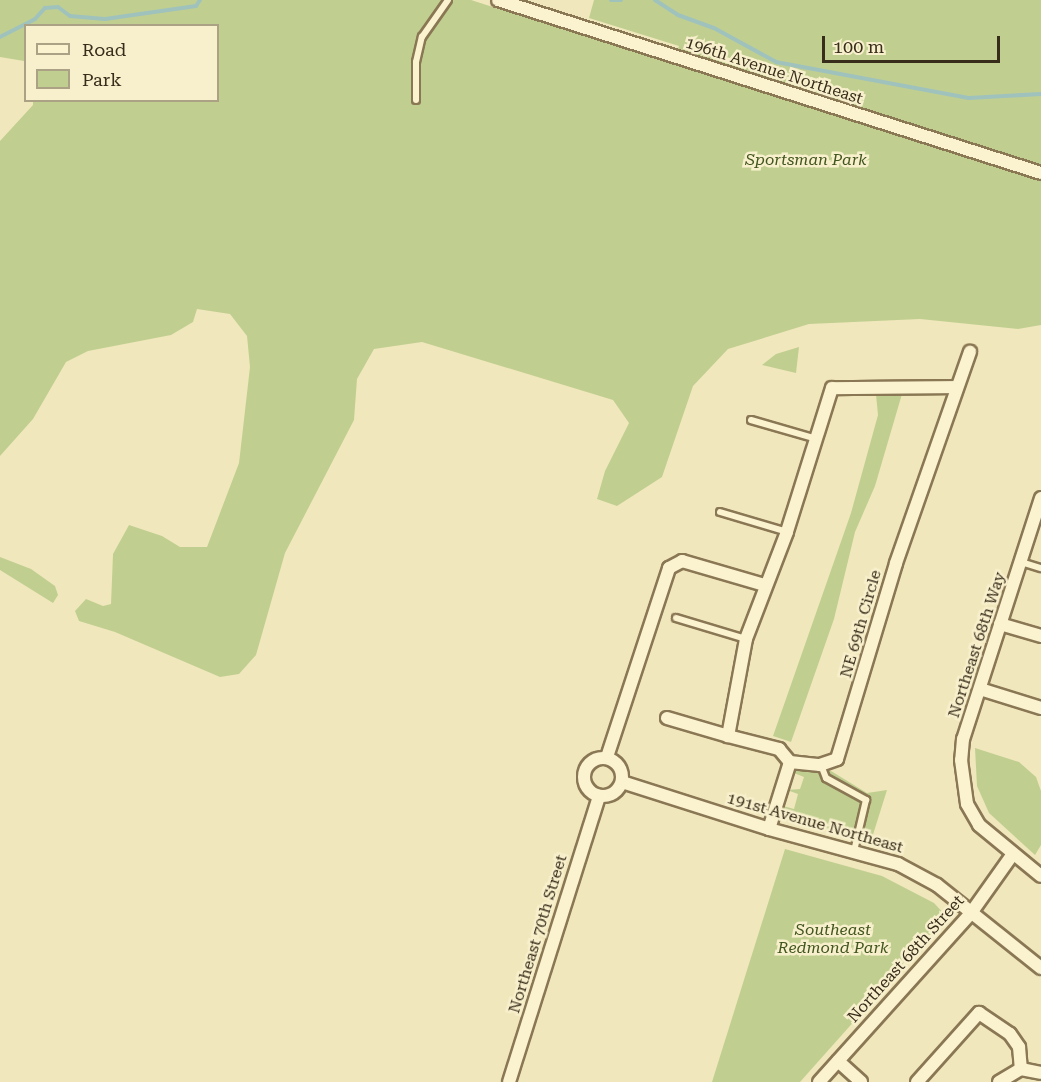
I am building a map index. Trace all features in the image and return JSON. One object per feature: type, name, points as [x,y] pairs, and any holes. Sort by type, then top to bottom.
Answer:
[{"type":"street","name":"196th Avenue Northeast","points":[[498,0],[1041,172]]},
{"type":"street","name":"NE 69th Circle","points":[[820,765],[837,759],[896,563],[970,352]]},
{"type":"street","points":[[728,736],[746,639],[786,532],[832,388],[957,387]]},
{"type":"street","name":"Northeast 68th Way","points":[[1013,854],[980,825],[967,804],[961,760],[963,738],[1041,498]]},
{"type":"street","points":[[607,757],[669,568],[682,561],[765,585]]},
{"type":"street","points":[[1000,624],[1041,636]]},
{"type":"street","points":[[980,689],[1041,708]]},
{"type":"street","points":[[667,718],[779,749],[790,762],[820,765]]},
{"type":"street","points":[[607,757],[620,766],[622,782],[613,794],[599,796],[586,786],[585,770],[591,761],[607,757]]},
{"type":"street","points":[[769,829],[790,762]]},
{"type":"street","name":"191st Avenue Northeast","points":[[622,782],[769,829],[854,851],[913,870],[1041,968]]},
{"type":"street","name":"Northeast 70th Street","points":[[509,1082],[599,796]]},
{"type":"street","points":[[1013,854],[1041,876]]},
{"type":"street","name":"Northeast 68th Street","points":[[819,1082],[971,913],[1013,854]]},
{"type":"street","points":[[917,1082],[978,1012],[1010,1034],[1019,1047],[1021,1069]]},
{"type":"street","points":[[838,1061],[861,1082]]},
{"type":"street","points":[[999,1082],[1021,1069],[1041,1072]]},
{"type":"lane","points":[[416,100],[416,62],[422,37],[448,0]]},
{"type":"lane","points":[[751,420],[817,439]]},
{"type":"lane","points":[[720,512],[786,532]]},
{"type":"lane","points":[[1021,562],[1041,568]]},
{"type":"lane","points":[[676,618],[746,639]]},
{"type":"lane","points":[[820,765],[826,778],[866,800],[854,851]]},
{"type":"green space","name":"Sportsman Park","points":[[0,0],[471,0],[672,64],[679,46],[589,18],[594,0],[1041,0],[1041,325],[1018,329],[920,319],[809,324],[728,349],[693,386],[662,477],[617,506],[597,499],[605,471],[629,423],[613,400],[422,342],[374,349],[357,379],[354,420],[285,553],[256,655],[239,674],[220,677],[115,632],[79,621],[75,611],[86,599],[103,606],[111,604],[113,554],[129,525],[162,536],[180,547],[207,547],[239,463],[250,367],[247,336],[230,314],[197,309],[193,322],[171,335],[88,351],[66,362],[33,419],[0,456],[0,141],[33,105],[33,102],[219,102],[219,24],[24,24],[24,61],[0,57]]},
{"type":"green space","points":[[799,347],[796,373],[762,365],[776,354]]},
{"type":"green space","points":[[902,394],[875,486],[855,532],[834,619],[791,742],[773,736],[851,513],[878,415],[876,395]]},
{"type":"green space","points":[[0,557],[31,569],[55,586],[58,595],[53,603],[0,570]]},
{"type":"green space","points":[[975,748],[1019,762],[1036,777],[1041,791],[1041,845],[1035,855],[989,813],[977,786]]},
{"type":"green space","points":[[797,769],[831,771],[867,793],[887,790],[871,841],[779,818],[783,806],[794,809],[798,794],[787,790],[800,789],[804,777],[794,773]]},
{"type":"green space","name":"Southeast Redmond Park","points":[[785,849],[882,876],[934,903],[947,917],[800,1082],[712,1082]]},
{"type":"waterway","points":[[25,24],[35,19],[45,8],[58,7],[70,16],[105,19],[196,6],[200,0]]},
{"type":"waterway","points":[[611,0],[621,0]]},
{"type":"waterway","points":[[655,0],[678,15],[714,28],[776,62],[969,98],[1041,94]]},
{"type":"waterway","points":[[0,37],[24,25]]}]
